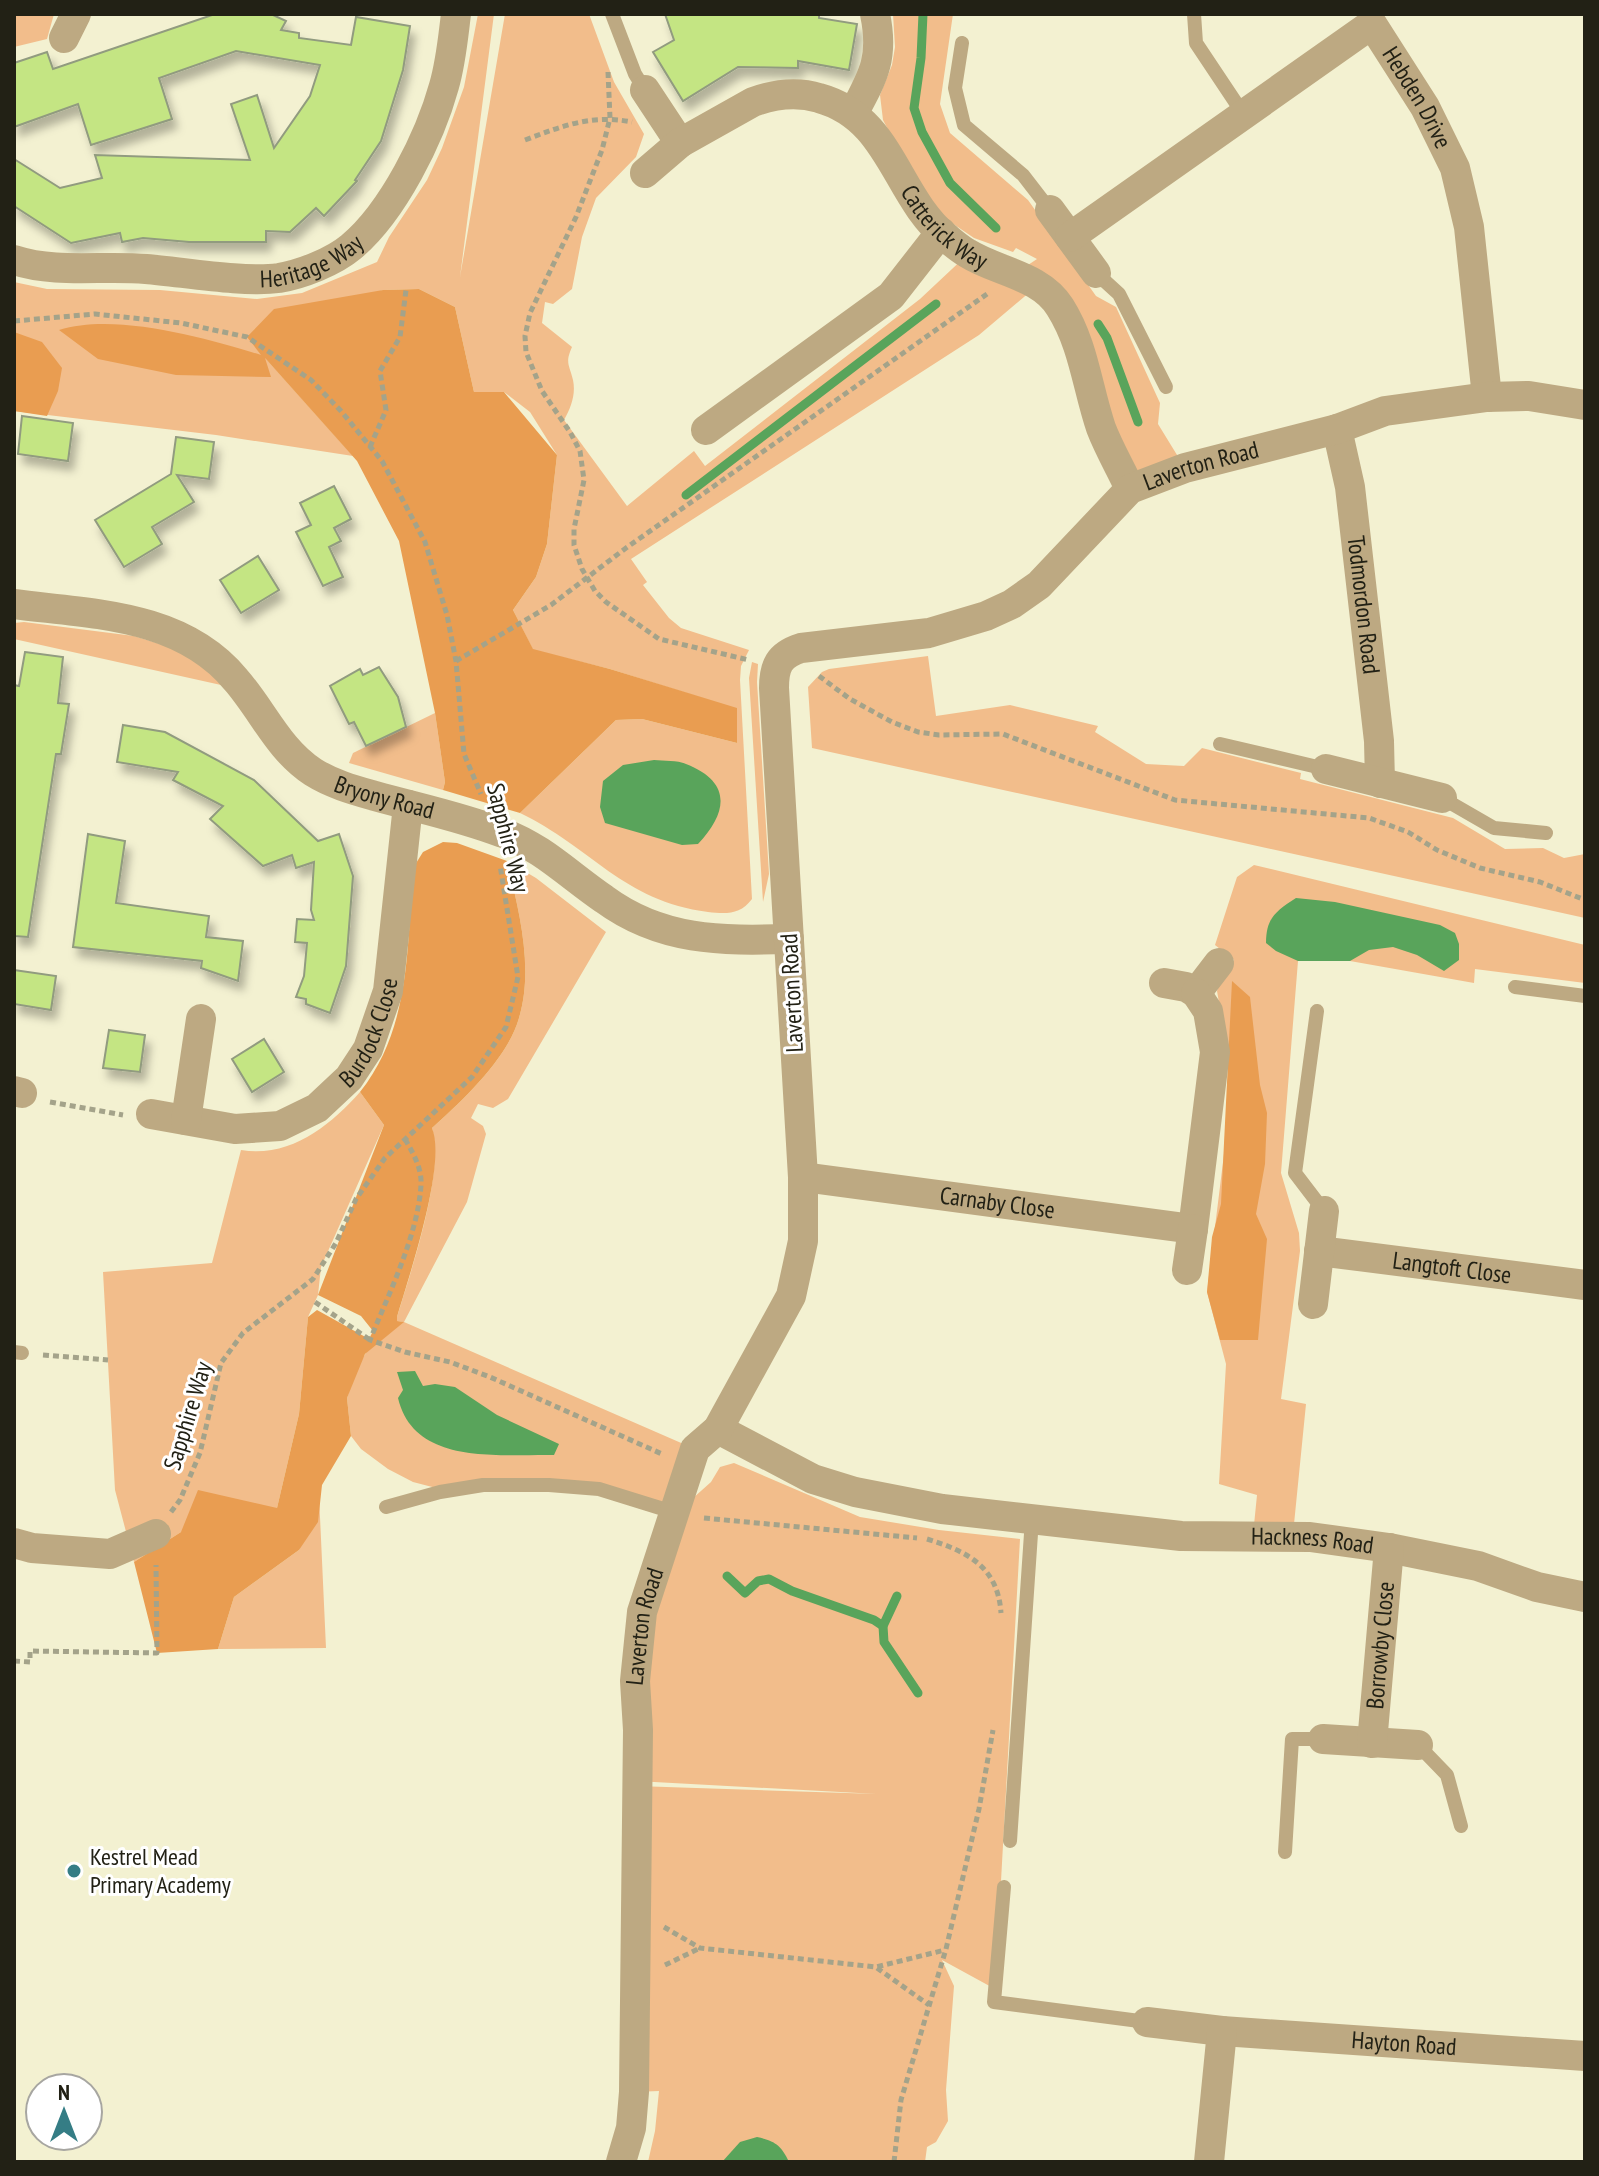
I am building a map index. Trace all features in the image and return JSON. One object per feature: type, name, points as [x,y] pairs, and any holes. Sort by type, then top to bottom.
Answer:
[{"type":"street","name":"Heritage Way","points":[[14,260],[54,269],[123,267],[267,279],[298,273],[335,257],[349,248],[373,222],[403,178],[424,139],[444,86],[455,14]]},
{"type":"street","points":[[854,112],[874,74],[879,57],[880,36],[875,14]]},
{"type":"street","name":"Hebden Drive","points":[[1070,237],[1379,19],[1455,168],[1469,227],[1487,397]]},
{"type":"street","points":[[645,90],[676,137]]},
{"type":"street","name":"Catterick Way","points":[[645,173],[676,137],[753,102],[777,95],[808,95],[854,112],[882,144],[920,208],[941,232],[968,254],[1016,273],[1058,304],[1074,332],[1101,428],[1130,489]]},
{"type":"street","points":[[1050,210],[1096,273]]},
{"type":"street","points":[[706,430],[891,296],[941,232]]},
{"type":"street","name":"Laverton Road","points":[[621,2162],[631,2128],[634,2092],[638,1730],[635,1681],[642,1612],[695,1449],[718,1429],[791,1296],[803,1241],[803,1177],[777,739],[785,658],[929,633],[999,610],[1039,585],[1130,489],[1185,468],[1337,429],[1385,411],[1487,397],[1529,396],[1585,405]]},
{"type":"street","name":"Todmordon Road","points":[[1337,429],[1350,487],[1379,741],[1380,783]]},
{"type":"street","name":"Bryony Road","points":[[14,604],[145,623],[190,640],[221,663],[239,683],[276,737],[309,769],[340,785],[491,828],[528,844],[606,901],[652,927],[724,940],[789,939]]},
{"type":"street","points":[[1326,769],[1442,798]]},
{"type":"street","name":"Burdock Close","points":[[151,1114],[244,1129],[280,1126],[317,1108],[349,1078],[368,1049],[388,991],[408,805]]},
{"type":"street","points":[[1196,993],[1219,963]]},
{"type":"street","points":[[1164,983],[1186,987],[1196,993],[1208,1011],[1215,1052],[1187,1270]]},
{"type":"street","points":[[186,1120],[201,1019]]},
{"type":"street","name":"Carnaby Close","points":[[803,1177],[1193,1229]]},
{"type":"street","points":[[1313,1304],[1324,1211]]},
{"type":"street","name":"Langtoft Close","points":[[1319,1251],[1585,1285]]},
{"type":"street","name":"Hackness Road","points":[[718,1429],[813,1479],[855,1492],[942,1509],[1181,1536],[1310,1537],[1389,1548],[1478,1566],[1537,1587],[1585,1597]]},
{"type":"street","points":[[14,1543],[32,1548],[110,1554],[156,1534]]},
{"type":"street","name":"Borrowby Close","points":[[1372,1743],[1389,1548]]},
{"type":"street","name":"Borrowby Close","points":[[1323,1739],[1418,1745]]},
{"type":"street","name":"Hayton Road","points":[[1147,2022],[1222,2031],[1585,2056]]},
{"type":"street","points":[[1209,2162],[1222,2031]]},
{"type":"lane","points":[[612,14],[635,74],[645,90]]},
{"type":"lane","points":[[1194,14],[1196,43],[1244,115]]},
{"type":"lane","points":[[962,43],[955,88],[964,125],[1023,175],[1050,210]]},
{"type":"lane","points":[[1096,273],[1119,294],[1166,387]]},
{"type":"lane","points":[[1220,744],[1326,769]]},
{"type":"lane","points":[[1442,798],[1494,828],[1546,833]]},
{"type":"lane","points":[[1515,987],[1585,996]]},
{"type":"lane","points":[[1317,1011],[1295,1173],[1324,1211]]},
{"type":"lane","points":[[386,1507],[440,1492],[483,1485],[549,1485],[599,1489],[672,1514]]},
{"type":"lane","points":[[1010,1841],[1032,1519]]},
{"type":"lane","points":[[1285,1852],[1292,1739],[1323,1739]]},
{"type":"lane","points":[[1418,1745],[1447,1775],[1461,1826]]},
{"type":"lane","points":[[1004,1887],[994,2002],[1147,2022]]},
{"type":"path","points":[[607,63],[611,86],[610,118],[592,179],[534,303],[525,336],[526,352],[536,378],[576,441],[583,461],[584,480],[574,539],[587,577],[600,597],[659,639],[785,658],[892,722],[918,732],[939,735],[1003,734],[1175,800],[1369,818],[1408,832],[1437,850],[1480,868],[1540,882],[1585,900]]},
{"type":"path","points":[[525,140],[582,120],[610,118],[676,137]]},
{"type":"path","points":[[456,661],[551,605],[1016,273]]},
{"type":"path","points":[[370,447],[386,410],[380,371],[400,337],[406,290]]},
{"type":"path","name":"Sapphire Way","points":[[14,321],[95,314],[181,323],[247,337],[311,380],[382,461],[425,542],[447,615],[456,661],[464,754],[481,794],[504,880],[518,977],[506,1027],[472,1077],[385,1158],[356,1199],[336,1243],[313,1279],[243,1333],[221,1363],[200,1453],[180,1500],[156,1534]]},
{"type":"path","points":[[18,1092],[38,1100],[133,1117],[151,1114]]},
{"type":"path","points":[[370,1340],[412,1232],[422,1183],[416,1158],[405,1139]]},
{"type":"path","points":[[315,1302],[370,1340],[450,1362],[490,1377],[572,1416],[689,1465]]},
{"type":"path","points":[[18,1353],[108,1360]]},
{"type":"path","points":[[672,1514],[888,1533],[960,1549],[985,1569],[1000,1598],[1003,1628]]},
{"type":"path","points":[[14,1661],[30,1662],[30,1651],[157,1653],[156,1534]]},
{"type":"path","points":[[894,2162],[901,2100],[946,1949],[979,1809],[994,1724]]},
{"type":"path","points":[[636,1909],[700,1948],[876,1967],[946,1949]]},
{"type":"path","points":[[876,1967],[929,2005]]},
{"type":"shaded area","points":[[14,14],[54,14],[47,39],[14,47]]},
{"type":"shaded area","points":[[478,14],[494,14],[460,277],[505,14],[589,14],[614,82],[644,134],[636,157],[596,198],[582,237],[572,289],[553,304],[545,302],[542,323],[572,347],[568,360],[574,385],[573,396],[564,420],[627,506],[694,451],[705,466],[920,299],[968,254],[1016,273],[1037,259],[1016,248],[1013,252],[974,238],[946,219],[920,190],[883,120],[880,95],[892,65],[895,47],[893,14],[953,14],[940,104],[950,133],[1028,200],[1096,296],[1116,307],[1160,403],[1158,424],[1185,468],[1130,489],[1037,286],[979,335],[631,559],[647,582],[643,585],[681,628],[749,650],[741,666],[740,680],[752,899],[743,908],[732,912],[708,912],[653,897],[520,813],[616,720],[642,719],[737,743],[737,709],[610,669],[533,650],[513,610],[536,577],[547,544],[557,455],[530,412],[504,392],[474,392],[455,307],[419,289],[383,290],[250,341],[353,456],[216,435],[14,411],[14,282],[47,289],[160,290],[257,299],[302,293],[377,262],[389,237],[427,180],[442,148],[464,87]]},
{"type":"shaded area","points":[[419,289],[455,307],[474,392],[504,392],[557,455],[547,544],[536,577],[513,610],[533,649],[737,708],[737,743],[642,719],[616,720],[520,813],[443,790],[445,782],[435,713],[399,541],[357,461],[265,358],[271,377],[176,375],[98,359],[59,330],[106,324],[160,329],[261,355],[247,337],[274,309],[383,290]]},
{"type":"shaded area","points":[[14,332],[42,342],[62,368],[58,391],[47,416],[14,411]]},
{"type":"shaded area","points":[[14,623],[134,636],[183,651],[230,687],[14,639]]},
{"type":"shaded area","points":[[928,656],[936,716],[1010,705],[1098,726],[1095,732],[1146,764],[1184,766],[1202,748],[1301,773],[1300,779],[1453,818],[1505,849],[1543,848],[1564,858],[1585,854],[1585,918],[812,748],[808,687],[822,672]]},
{"type":"shaded area","points":[[752,662],[758,664],[769,874],[763,902],[749,678]]},
{"type":"shaded area","points":[[435,713],[445,782],[443,790],[349,763],[353,753]]},
{"type":"shaded area","points":[[654,760],[686,764],[701,771],[718,789],[720,809],[698,844],[682,845],[605,823],[600,807],[603,781],[623,765]]},
{"type":"shaded area","points":[[443,842],[457,843],[507,861],[525,959],[519,1018],[495,1063],[432,1128],[435,1167],[425,1221],[397,1317],[397,1321],[404,1322],[365,1354],[347,1398],[351,1436],[322,1485],[318,1522],[299,1550],[234,1597],[218,1649],[157,1653],[134,1562],[181,1532],[198,1490],[277,1508],[299,1414],[308,1317],[317,1310],[369,1339],[373,1331],[361,1316],[318,1295],[384,1125],[360,1092],[377,1067],[398,1014],[407,956],[413,868],[423,852]]},
{"type":"shaded area","points":[[507,861],[536,878],[606,932],[508,1099],[493,1108],[478,1104],[471,1118],[483,1126],[486,1134],[467,1202],[404,1322],[695,1449],[671,1516],[593,1487],[440,1489],[413,1482],[388,1469],[361,1449],[351,1436],[347,1398],[357,1367],[373,1342],[403,1322],[397,1321],[397,1317],[425,1222],[434,1170],[432,1128],[495,1063],[519,1018],[525,959]]},
{"type":"shaded area","points":[[1254,865],[1585,945],[1585,983],[1475,969],[1474,983],[1350,961],[1298,961],[1281,1173],[1299,1233],[1300,1251],[1281,1399],[1306,1404],[1294,1524],[1254,1525],[1257,1495],[1219,1484],[1226,1364],[1207,1292],[1224,1154],[1229,1060],[1217,991],[1234,960],[1215,945],[1237,877]]},
{"type":"shaded area","points":[[1296,898],[1335,902],[1440,925],[1455,933],[1459,960],[1444,971],[1417,955],[1393,947],[1369,950],[1350,961],[1298,961],[1266,943],[1270,921]]},
{"type":"shaded area","points":[[1232,981],[1250,997],[1260,1085],[1267,1113],[1265,1164],[1256,1214],[1267,1239],[1258,1340],[1220,1340],[1207,1292],[1212,1237],[1221,1204]]},
{"type":"shaded area","points":[[360,1092],[384,1125],[321,1267],[318,1295],[308,1317],[299,1414],[277,1508],[181,1532],[134,1562],[115,1490],[103,1272],[212,1263],[241,1150],[276,1149],[308,1137],[336,1117]]},
{"type":"shaded area","points":[[415,1371],[423,1386],[455,1387],[497,1415],[559,1444],[554,1455],[461,1452],[440,1446],[421,1435],[407,1420],[398,1398],[403,1390],[397,1372]]},
{"type":"shaded area","points":[[734,1463],[860,1517],[1020,1539],[995,1989],[942,1960],[954,1986],[946,2090],[948,2121],[936,2142],[927,2147],[925,2162],[648,2162],[659,2091],[634,2092],[636,1786],[877,1794],[636,1781],[636,1676],[673,1516],[711,1482],[720,1467]]},
{"type":"shaded area","points":[[319,1495],[326,1648],[218,1649],[234,1597],[299,1550]]},
{"type":"shaded area","points":[[757,2137],[777,2145],[789,2162],[722,2162],[740,2142]]},
{"type":"building","points":[[215,14],[271,14],[286,21],[281,30],[299,33],[299,38],[351,45],[356,17],[410,26],[403,70],[381,141],[357,181],[324,216],[316,208],[290,232],[266,231],[266,242],[189,242],[143,238],[122,242],[120,233],[71,243],[14,206],[14,159],[60,188],[102,178],[95,155],[250,160],[231,104],[257,95],[274,148],[310,96],[320,65],[236,51],[159,78],[172,119],[91,145],[78,104],[14,127],[14,63],[47,52],[53,69]]},
{"type":"building","points":[[665,14],[819,14],[819,18],[857,24],[849,70],[798,61],[798,68],[738,67],[683,101],[653,52],[674,40]]},
{"type":"building","points":[[22,416],[73,423],[68,461],[18,454]]},
{"type":"building","points":[[176,437],[214,442],[209,479],[177,475],[194,502],[152,527],[162,544],[124,567],[95,520],[171,474]]},
{"type":"building","points":[[334,486],[351,519],[334,528],[341,541],[329,547],[343,577],[323,586],[296,532],[311,525],[300,503]]},
{"type":"building","points":[[258,556],[279,590],[241,613],[220,580]]},
{"type":"building","points":[[25,652],[63,657],[58,703],[69,704],[61,754],[56,754],[28,937],[14,936],[14,685],[19,686]]},
{"type":"building","points":[[379,667],[398,697],[406,727],[366,746],[354,722],[349,724],[330,686],[360,669],[363,675]]},
{"type":"building","points":[[123,725],[165,732],[254,780],[318,841],[339,834],[353,876],[346,966],[330,1013],[306,1004],[306,999],[296,997],[304,976],[307,943],[295,942],[297,919],[314,920],[311,910],[314,862],[296,868],[292,855],[263,866],[210,819],[223,806],[173,780],[178,772],[117,762]]},
{"type":"building","points":[[88,834],[125,841],[116,903],[209,916],[206,937],[243,941],[238,981],[201,968],[202,961],[73,947]]},
{"type":"building","points":[[14,970],[56,976],[51,1010],[14,1004]]},
{"type":"building","points":[[109,1030],[145,1035],[140,1072],[103,1068]]},
{"type":"building","points":[[264,1039],[284,1072],[252,1092],[232,1059]]},
{"type":"waterway","points":[[923,14],[914,108],[922,132],[950,183],[996,228]]},
{"type":"waterway","points":[[686,495],[936,304]]},
{"type":"waterway","points":[[1098,324],[1107,338],[1138,422]]},
{"type":"waterway","points":[[727,1576],[745,1593],[758,1581],[769,1579],[883,1626]]},
{"type":"waterway","points":[[897,1596],[883,1626],[884,1642],[918,1693]]},
{"type":"place","name":"Kestrel Mead Primary Academy","points":[[74,1871]]}]
